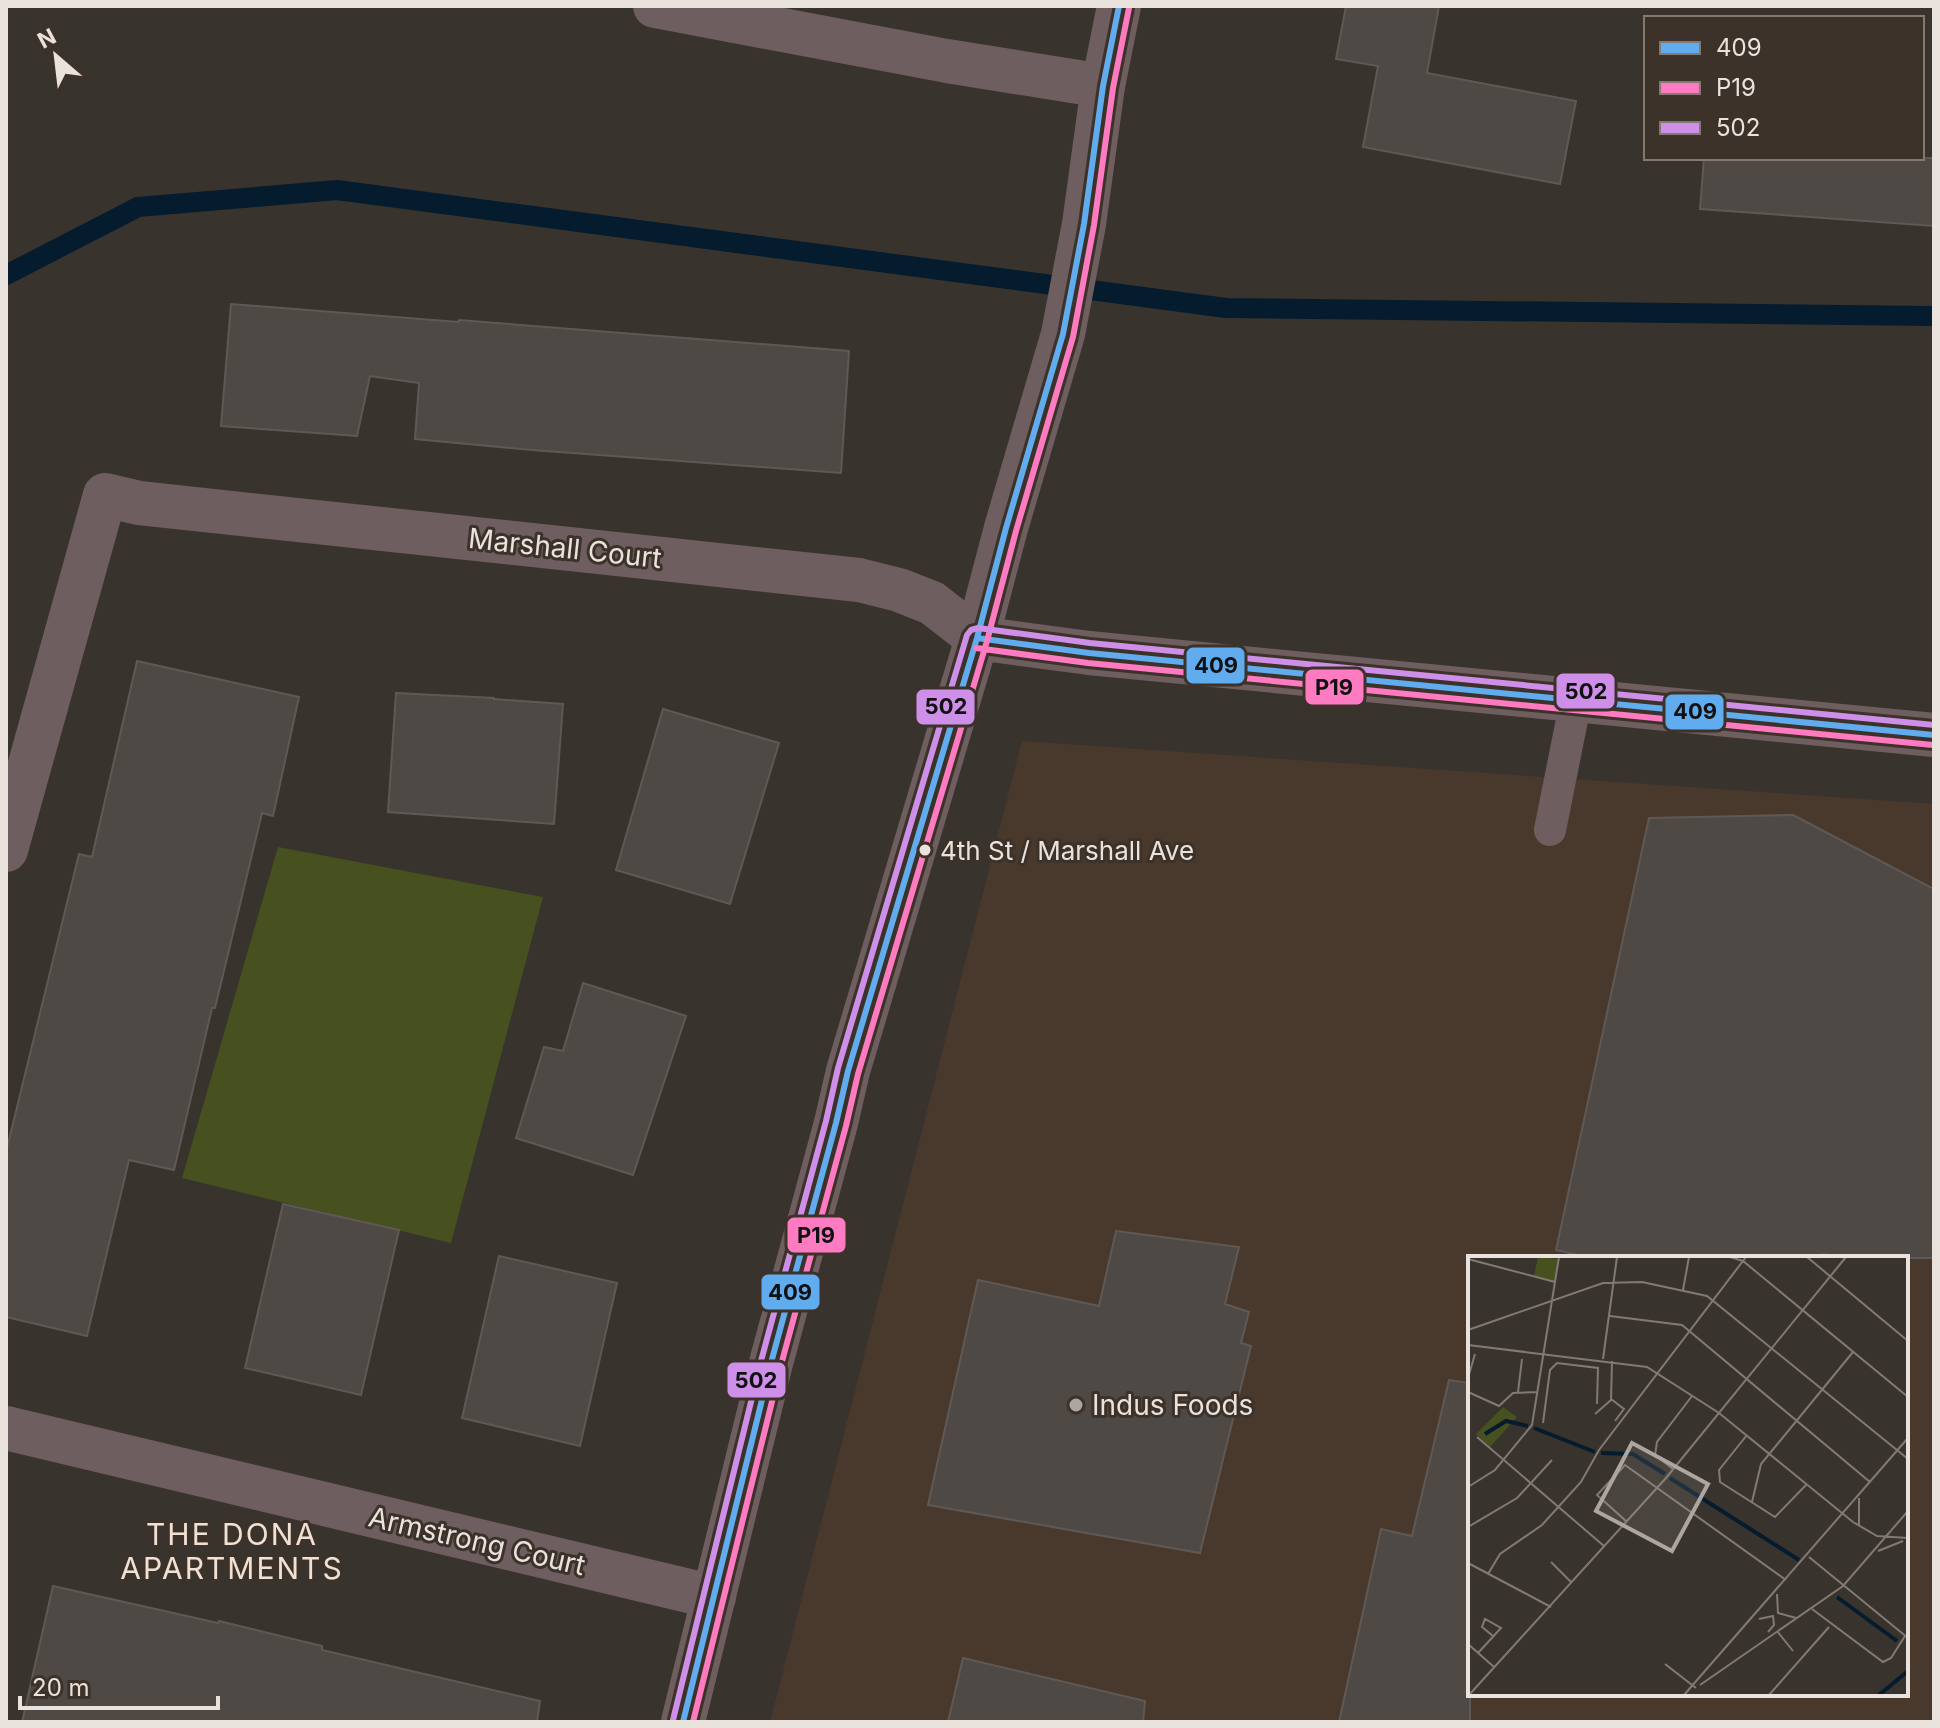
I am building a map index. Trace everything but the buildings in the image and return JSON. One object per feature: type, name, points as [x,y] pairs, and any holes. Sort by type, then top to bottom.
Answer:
[{"type":"street","points":[[655,6],[947,61],[1103,86]]},
{"type":"street","points":[[683,1722],[771,1363],[848,1071],[977,638],[1063,334],[1119,6]]},
{"type":"street","name":"Marshall Court","points":[[6,850],[105,495],[139,503],[859,580],[899,590],[932,603],[977,638]]},
{"type":"street","points":[[977,638],[1089,653],[1934,735]]},
{"type":"street","name":"Armstrong Court","points":[[6,1428],[714,1597]]},
{"type":"lane","points":[[1550,830],[1576,700]]},
{"type":"shaded area","points":[[1022,741],[1934,804],[1934,1722],[770,1722]]},
{"type":"green space","points":[[278,847],[543,897],[451,1243],[182,1178]]},
{"type":"waterway","points":[[6,275],[138,207],[337,190],[1226,308],[1934,316]]},
{"type":"transit line","name":"409","points":[[683,1722],[771,1363],[848,1071],[977,638],[1063,334],[1119,6]]},
{"type":"transit line","name":"P19","points":[[693,1722],[781,1365],[858,1074],[987,641],[1073,337],[1129,8]]},
{"type":"transit line","name":"502","points":[[673,1720],[761,1361],[838,1068],[971,630],[978,628],[1090,643],[1934,725]]},
{"type":"transit line","name":"409","points":[[977,638],[1089,653],[1934,735]]},
{"type":"transit line","name":"P19","points":[[976,648],[1088,663],[1933,745]]},
{"type":"place","name":"4th St / Marshall Ave","points":[[925,850]]},
{"type":"place","name":"Indus Foods","points":[[1076,1405]]},
{"type":"district","name":"THE DONA APARTMENTS","points":[[232,1551]]}]
